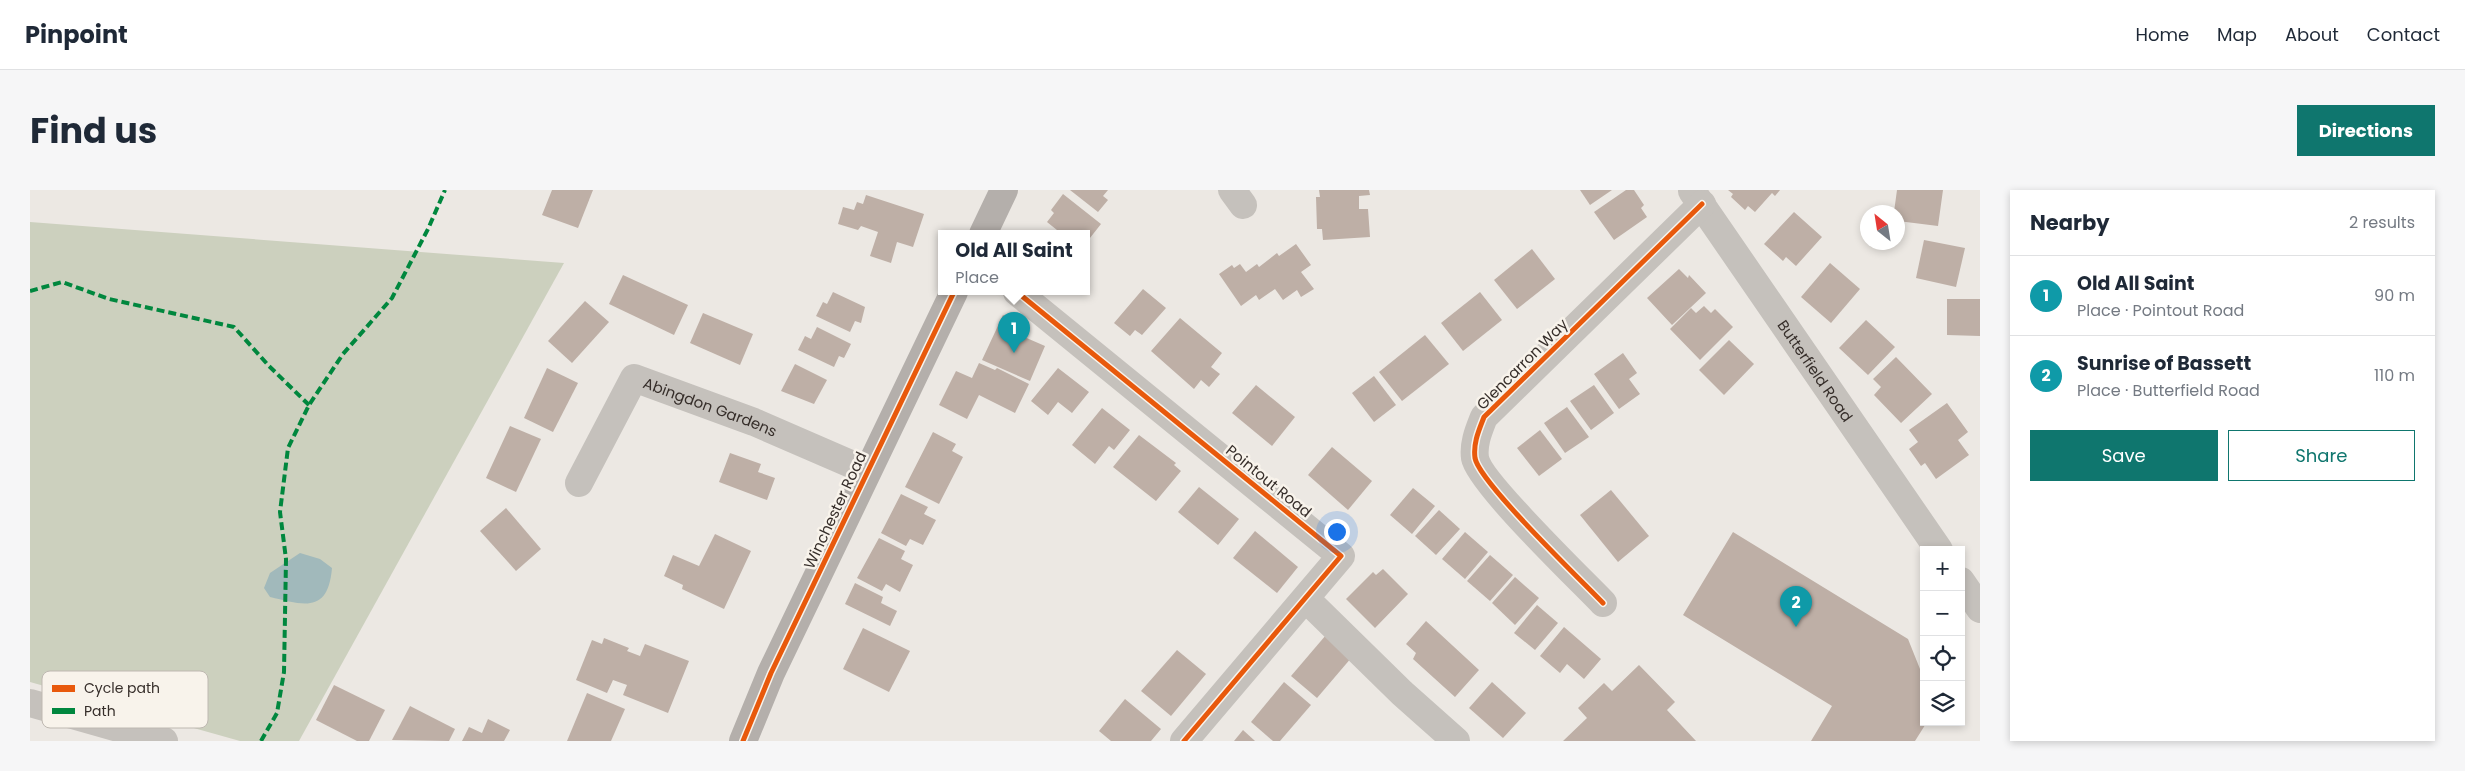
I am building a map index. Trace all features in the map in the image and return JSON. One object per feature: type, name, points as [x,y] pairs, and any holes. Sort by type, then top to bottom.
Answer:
[{"type":"main road","points":[[985,230],[1004,190]]},
{"type":"main road","name":"Winchester Road","points":[[743,741],[771,673],[953,295]]},
{"type":"street","name":"Butterfield Road","points":[[1697,197],[1937,546]]},
{"type":"street","name":"Glencarron Way","points":[[1603,603],[1492,487],[1476,459],[1476,438],[1484,417],[1697,197]]},
{"type":"street","name":"Pointout Road","points":[[1021,295],[1341,556],[1184,741]]},
{"type":"street","name":"Abingdon Gardens","points":[[579,482],[634,378],[754,422],[867,471]]},
{"type":"street","points":[[1965,587],[1980,609]]},
{"type":"street","points":[[1306,599],[1402,693],[1456,741]]},
{"type":"street","points":[[118,728],[164,741]]},
{"type":"green space","points":[[30,222],[564,263],[299,741],[240,741],[194,728],[208,728],[208,671],[42,671],[42,685],[30,682]]},
{"type":"water","points":[[300,553],[320,559],[332,568],[330,583],[325,593],[320,600],[312,603],[293,602],[270,597],[264,588],[270,573]]},
{"type":"building","points":[[552,190],[593,190],[578,228],[542,215]]},
{"type":"building","points":[[1070,190],[1108,190],[1103,196],[1108,200],[1098,212]]},
{"type":"building","points":[[1319,190],[1369,190],[1370,195],[1359,196],[1359,209],[1368,209],[1370,237],[1323,240],[1322,229],[1317,229],[1316,197],[1320,197]]},
{"type":"building","points":[[1580,190],[1612,190],[1590,205]]},
{"type":"building","points":[[1626,190],[1634,190],[1644,205],[1641,208],[1647,217],[1614,240],[1594,212]]},
{"type":"building","points":[[1728,190],[1780,190],[1775,196],[1772,193],[1755,212],[1748,206],[1745,210],[1731,197],[1733,194]]},
{"type":"building","points":[[1897,190],[1943,190],[1938,226],[1905,222],[1905,205],[1895,205]]},
{"type":"building","points":[[1063,194],[1101,224],[1090,238],[1090,230],[1057,230],[1047,222],[1054,213],[1051,210]]},
{"type":"building","points":[[866,195],[924,214],[913,247],[897,242],[891,263],[870,256],[878,232],[861,226],[858,230],[838,224],[843,207],[854,210],[857,202],[863,204]]},
{"type":"building","points":[[1794,212],[1822,237],[1796,266],[1786,257],[1783,261],[1764,244]]},
{"type":"building","points":[[1924,240],[1965,248],[1956,287],[1916,278]]},
{"type":"building","points":[[1296,244],[1311,265],[1301,272],[1314,289],[1301,297],[1297,290],[1283,300],[1275,289],[1259,300],[1256,295],[1241,306],[1219,274],[1232,265],[1234,268],[1240,264],[1246,272],[1257,264],[1259,267],[1277,253],[1279,256]]},
{"type":"building","points":[[1532,249],[1555,279],[1517,309],[1494,280]]},
{"type":"building","points":[[1830,263],[1860,289],[1831,323],[1801,297]]},
{"type":"building","points":[[1679,269],[1688,278],[1689,275],[1706,293],[1672,325],[1647,298]]},
{"type":"building","points":[[623,275],[688,305],[674,335],[609,304]]},
{"type":"building","points":[[1143,289],[1166,308],[1142,335],[1135,330],[1130,336],[1114,323]]},
{"type":"building","points":[[833,292],[865,307],[861,323],[855,321],[850,332],[816,316],[823,302],[827,304]]},
{"type":"building","points":[[1480,292],[1502,320],[1463,351],[1441,323]]},
{"type":"building","points":[[1947,299],[1980,299],[1980,336],[1947,335]]},
{"type":"building","points":[[585,301],[609,322],[572,363],[548,341]]},
{"type":"building","points":[[1704,306],[1711,313],[1715,309],[1733,327],[1700,360],[1670,329],[1691,308],[1696,313]]},
{"type":"building","points":[[703,313],[753,334],[740,365],[690,343]]},
{"type":"building","points":[[1003,315],[1027,326],[1022,336],[1045,346],[1030,381],[982,360]]},
{"type":"building","points":[[1180,318],[1222,353],[1211,367],[1220,374],[1209,387],[1201,380],[1194,389],[1151,351]]},
{"type":"building","points":[[1866,320],[1895,347],[1868,375],[1839,348]]},
{"type":"building","points":[[817,327],[851,344],[844,358],[839,356],[834,367],[798,350],[805,336],[811,339]]},
{"type":"building","points":[[1425,335],[1449,364],[1402,401],[1379,372]]},
{"type":"building","points":[[1729,340],[1754,364],[1724,395],[1699,370]]},
{"type":"building","points":[[1623,353],[1637,373],[1629,379],[1640,394],[1619,409],[1594,374]]},
{"type":"building","points":[[1896,357],[1932,394],[1901,423],[1874,395],[1881,387],[1873,379]]},
{"type":"building","points":[[979,363],[995,370],[997,368],[1029,384],[1015,413],[979,395],[967,419],[939,405],[956,371],[972,378]]},
{"type":"building","points":[[795,364],[827,380],[814,404],[781,391]]},
{"type":"building","points":[[547,368],[578,383],[553,432],[524,418]]},
{"type":"building","points":[[1058,368],[1089,392],[1072,413],[1058,402],[1048,415],[1031,401]]},
{"type":"building","points":[[1374,376],[1396,405],[1374,422],[1352,393]]},
{"type":"building","points":[[1256,385],[1295,417],[1272,446],[1232,413]]},
{"type":"building","points":[[1594,385],[1614,413],[1591,430],[1570,401]]},
{"type":"building","points":[[1947,403],[1968,432],[1958,440],[1969,455],[1936,479],[1925,463],[1921,466],[1909,449],[1918,442],[1909,430]]},
{"type":"building","points":[[1567,407],[1589,437],[1565,453],[1544,423]]},
{"type":"building","points":[[1102,408],[1130,430],[1114,450],[1109,446],[1095,464],[1072,445]]},
{"type":"building","points":[[510,426],[541,439],[516,492],[486,478]]},
{"type":"building","points":[[1540,430],[1562,459],[1539,476],[1517,448]]},
{"type":"building","points":[[933,432],[956,444],[952,451],[963,457],[939,504],[905,487]]},
{"type":"building","points":[[1139,435],[1176,463],[1174,465],[1181,471],[1156,501],[1113,467]]},
{"type":"building","points":[[1332,447],[1372,481],[1348,510],[1308,475]]},
{"type":"building","points":[[730,453],[761,464],[758,472],[775,478],[767,500],[719,482]]},
{"type":"building","points":[[1199,487],[1239,519],[1218,545],[1178,512]]},
{"type":"building","points":[[1413,488],[1435,506],[1412,534],[1390,515]]},
{"type":"building","points":[[1611,490],[1649,536],[1618,562],[1580,515]]},
{"type":"building","points":[[901,494],[928,507],[924,514],[936,520],[923,545],[910,539],[906,546],[881,533]]},
{"type":"building","points":[[506,508],[541,549],[516,571],[480,531]]},
{"type":"building","points":[[1439,510],[1460,529],[1436,555],[1415,536]]},
{"type":"building","points":[[1255,531],[1298,567],[1277,593],[1233,558]]},
{"type":"building","points":[[1465,532],[1488,552],[1465,579],[1442,559]]},
{"type":"building","points":[[1733,532],[1908,639],[1920,669],[1920,726],[1924,726],[1915,741],[1811,741],[1832,706],[1683,615]]},
{"type":"building","points":[[715,534],[751,551],[724,609],[682,589],[683,585],[664,576],[673,555],[699,566]]},
{"type":"building","points":[[879,538],[905,551],[901,559],[913,565],[900,592],[886,584],[882,591],[857,578]]},
{"type":"building","points":[[1490,555],[1513,575],[1490,601],[1467,581]]},
{"type":"building","points":[[1383,569],[1408,594],[1375,628],[1346,599],[1373,572],[1376,575]]},
{"type":"building","points":[[1515,577],[1539,598],[1515,625],[1492,603]]},
{"type":"building","points":[[855,583],[883,597],[881,603],[897,611],[890,626],[845,604]]},
{"type":"building","points":[[1537,605],[1558,623],[1535,650],[1514,633]]},
{"type":"building","points":[[1426,621],[1479,670],[1455,697],[1413,659],[1416,653],[1406,644]]},
{"type":"building","points":[[1564,627],[1601,659],[1584,679],[1567,664],[1560,673],[1540,656]]},
{"type":"building","points":[[863,628],[910,651],[889,692],[843,669]]},
{"type":"building","points":[[1326,635],[1352,657],[1317,698],[1291,676]]},
{"type":"building","points":[[604,638],[629,648],[627,651],[640,656],[645,644],[689,661],[668,713],[623,695],[627,685],[613,680],[607,693],[576,680],[592,640],[602,644]]},
{"type":"building","points":[[1177,650],[1206,674],[1171,716],[1141,691]]},
{"type":"building","points":[[1639,665],[1675,702],[1667,710],[1696,741],[1563,741],[1587,718],[1578,708],[1604,683],[1612,691]]},
{"type":"building","points":[[1284,682],[1311,705],[1280,741],[1273,741],[1251,722]]},
{"type":"building","points":[[1492,682],[1526,713],[1503,738],[1469,708]]},
{"type":"building","points":[[334,685],[385,710],[369,741],[357,741],[316,720]]},
{"type":"building","points":[[587,693],[625,709],[611,741],[567,741]]},
{"type":"building","points":[[1125,699],[1161,729],[1151,741],[1111,741],[1099,731]]},
{"type":"building","points":[[410,706],[455,729],[449,741],[392,740]]},
{"type":"building","points":[[488,719],[510,730],[504,741],[462,741],[469,727],[482,733]]},
{"type":"building","points":[[1243,730],[1255,741],[1234,741]]},
{"type":"marked path","points":[[261,741],[277,713],[284,672],[286,559],[280,512],[288,448],[309,405],[343,354],[392,298],[428,229],[445,190]]},
{"type":"marked path","points":[[30,291],[62,282],[109,299],[234,327],[269,366],[309,405]]},
{"type":"cycle path","points":[[1603,603],[1532,531],[1494,488],[1475,458],[1477,437],[1484,417],[1702,204]]},
{"type":"cycle path","points":[[743,741],[771,673],[953,295]]},
{"type":"cycle path","points":[[1021,295],[1341,556],[1184,741]]},
{"type":"place","name":"Old All Saint","points":[[1014,353]]},
{"type":"place","name":"Sunrise of Bassett","points":[[1796,627]]}]
